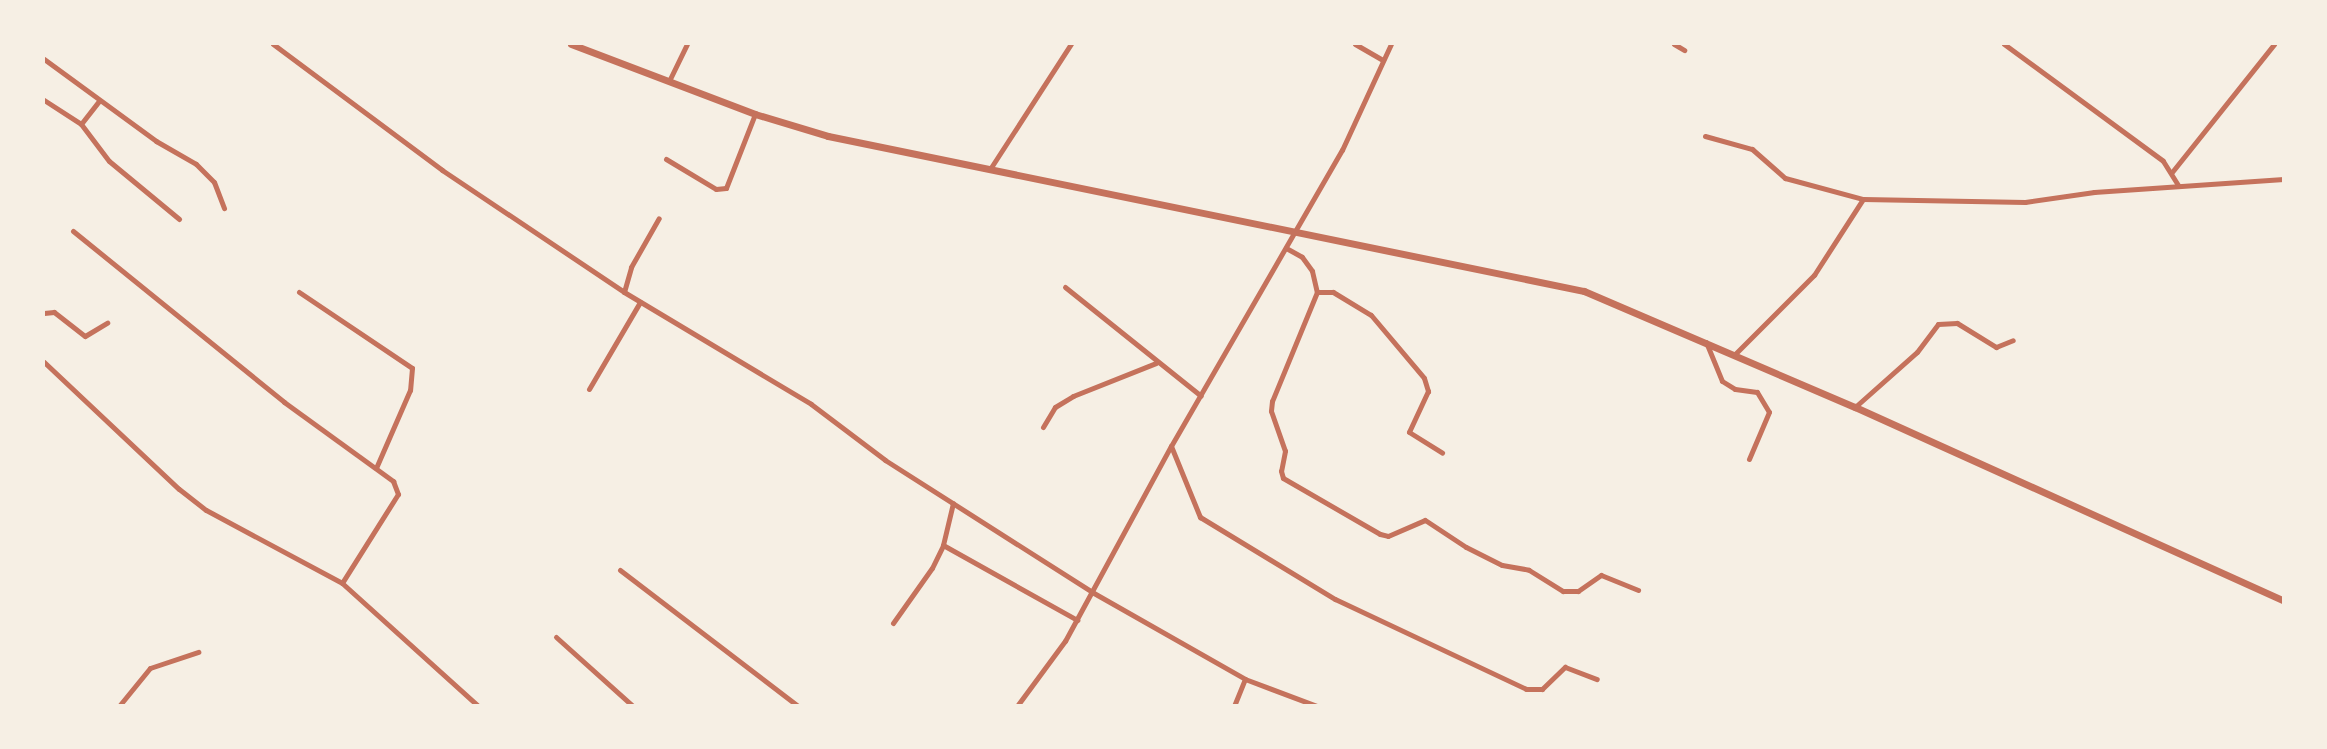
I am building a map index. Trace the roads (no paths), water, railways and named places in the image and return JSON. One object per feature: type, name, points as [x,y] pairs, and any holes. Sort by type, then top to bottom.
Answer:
[{"type":"street","points":[[273,44],[434,164],[624,292],[811,404],[885,460],[1092,592],[1245,679],[1317,705]]},
{"type":"street","points":[[571,44],[755,114],[828,136],[1158,205],[1297,230],[1405,255],[1562,284],[1612,301],[1735,354],[2283,602]]},
{"type":"street","points":[[669,81],[687,44]]},
{"type":"street","points":[[990,169],[1071,44]]},
{"type":"street","points":[[1355,44],[1383,60]]},
{"type":"street","points":[[1017,705],[1077,620],[1171,446],[1342,150],[1391,44]]},
{"type":"street","points":[[1674,44],[1684,50]]},
{"type":"street","points":[[2004,44],[2163,161],[2178,184]]},
{"type":"street","points":[[2172,172],[2274,44]]},
{"type":"street","points":[[44,58],[99,100],[196,164],[214,182],[224,208]]},
{"type":"street","points":[[44,100],[81,124],[109,161],[179,219]]},
{"type":"street","points":[[81,124],[99,100]]},
{"type":"street","points":[[666,159],[716,189],[726,188],[755,114]]},
{"type":"street","points":[[1705,136],[1752,149],[1795,181],[1863,199],[2025,202],[2178,184],[2283,179]]},
{"type":"street","points":[[1735,354],[1814,275],[1863,199]]},
{"type":"street","points":[[624,292],[631,267],[659,218]]},
{"type":"street","points":[[73,231],[284,402],[393,481],[398,494],[342,583]]},
{"type":"street","points":[[1286,248],[1302,257],[1312,271],[1317,292],[1272,401],[1271,411],[1285,451],[1281,471],[1283,478],[1380,534],[1388,536],[1425,520],[1466,547],[1502,565],[1529,570],[1563,591],[1578,591],[1600,575],[1638,590]]},
{"type":"street","points":[[1065,287],[1156,363],[1201,396]]},
{"type":"street","points":[[299,292],[412,368],[410,390],[376,468]]},
{"type":"street","points":[[1317,292],[1333,292],[1371,315],[1424,378],[1428,391],[1409,432],[1442,453]]},
{"type":"street","points":[[589,389],[640,302]]},
{"type":"street","points":[[44,313],[54,312],[85,336],[107,323]]},
{"type":"street","points":[[1855,407],[1917,352],[1938,324],[1957,323],[1996,347],[2013,340]]},
{"type":"street","points":[[1705,341],[1722,381],[1735,389],[1757,392],[1769,412],[1749,459]]},
{"type":"street","points":[[44,362],[94,412],[206,510],[342,583],[478,705]]},
{"type":"street","points":[[1043,427],[1055,407],[1073,396],[1156,363]]},
{"type":"street","points":[[1171,446],[1200,517],[1335,599],[1526,689],[1542,689],[1565,667],[1597,679]]},
{"type":"street","points":[[893,622],[933,568],[943,545],[953,503]]},
{"type":"street","points":[[943,545],[1077,620]]},
{"type":"street","points":[[620,570],[798,705]]},
{"type":"street","points":[[556,637],[633,705]]},
{"type":"street","points":[[119,705],[150,668],[198,652]]},
{"type":"street","points":[[1234,705],[1245,679]]}]
